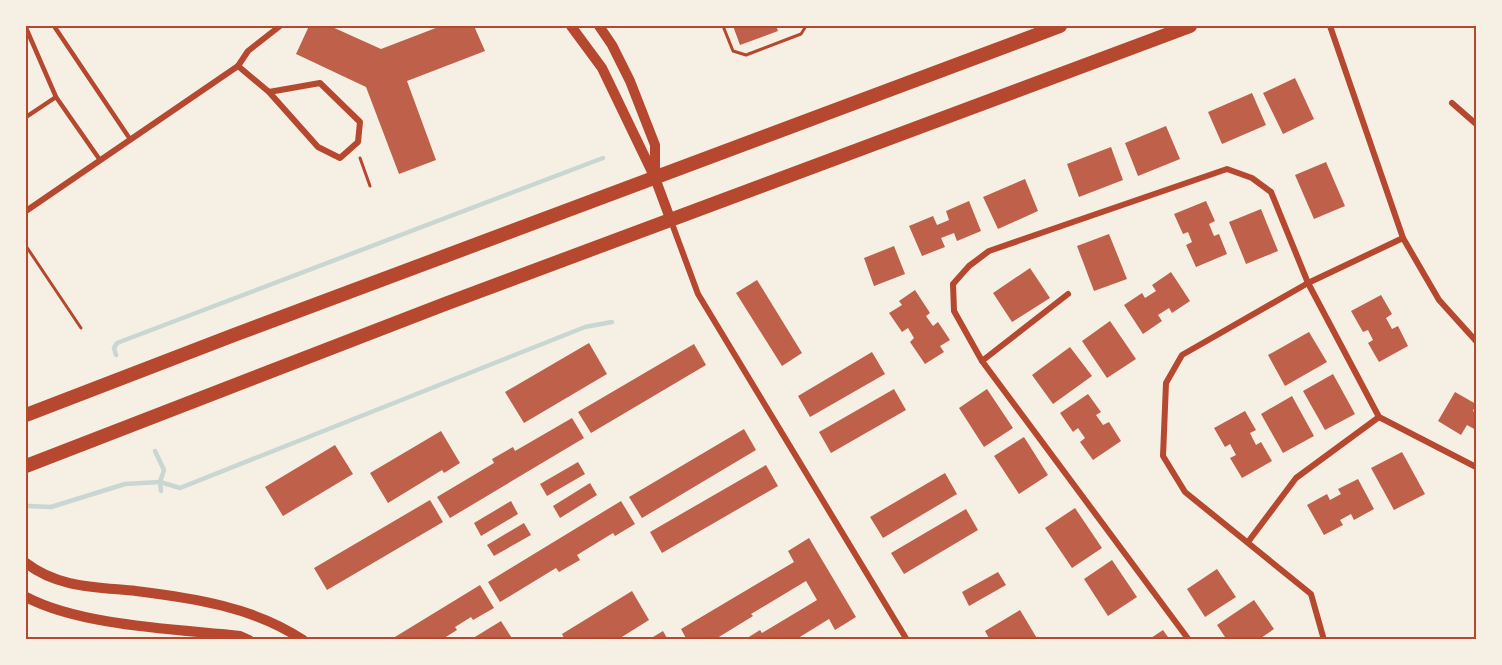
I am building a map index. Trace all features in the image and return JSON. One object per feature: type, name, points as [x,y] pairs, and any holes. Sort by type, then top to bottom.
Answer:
[{"type":"main road","points":[[26,415],[1060,26]]},
{"type":"main road","points":[[26,466],[445,304],[1190,26]]},
{"type":"street","points":[[26,211],[238,66],[248,51],[280,26]]},
{"type":"street","points":[[571,26],[602,68],[655,178],[698,294],[907,639]]},
{"type":"street","points":[[599,26],[612,45],[630,81],[655,145],[655,178]]},
{"type":"street","points":[[1330,26],[1403,238],[1439,300],[1476,341]]},
{"type":"street","points":[[238,66],[269,93],[318,147],[339,158],[358,142],[360,122],[320,83],[269,93]]},
{"type":"street","points":[[1452,103],[1476,124]]},
{"type":"street","points":[[1189,639],[981,361],[954,312],[953,284],[969,266],[989,251],[1227,169],[1252,178],[1271,192],[1308,283],[1379,417],[1476,467]]},
{"type":"street","points":[[1324,639],[1311,594],[1185,492],[1163,456],[1166,383],[1182,355],[1308,283],[1403,238]]},
{"type":"street","points":[[981,361],[1068,294]]},
{"type":"street","points":[[1248,542],[1296,478],[1379,417]]},
{"type":"street","points":[[26,563],[34,570],[79,586],[204,601],[248,612],[289,630],[303,639]]},
{"type":"street","points":[[26,597],[44,607],[107,621],[240,636],[249,639]]},
{"type":"lane","points":[[54,26],[130,140]]},
{"type":"lane","points":[[26,28],[56,97],[100,160]]},
{"type":"lane","points":[[26,117],[56,97]]},
{"type":"path","points":[[723,26],[733,51],[746,55],[801,34],[806,26]]},
{"type":"path","points":[[360,158],[370,186]]},
{"type":"path","points":[[26,246],[81,328]]},
{"type":"building","points":[[309,26],[330,26],[381,49],[441,26],[474,26],[485,51],[407,81],[436,160],[399,174],[366,87],[296,54]]},
{"type":"building","points":[[733,26],[776,26],[778,31],[740,45]]},
{"type":"building","points":[[1295,78],[1314,119],[1283,134],[1263,93]]},
{"type":"building","points":[[1252,93],[1266,125],[1222,144],[1208,112]]},
{"type":"building","points":[[1166,126],[1180,159],[1138,176],[1125,143]]},
{"type":"building","points":[[1111,147],[1123,180],[1079,197],[1067,164]]},
{"type":"building","points":[[1326,162],[1345,206],[1314,219],[1295,175]]},
{"type":"building","points":[[1025,179],[1038,211],[998,229],[983,197]]},
{"type":"building","points":[[969,201],[981,231],[957,241],[954,233],[941,238],[945,247],[922,256],[909,226],[933,216],[937,225],[949,220],[946,211]]},
{"type":"building","points":[[1206,201],[1215,221],[1209,224],[1214,236],[1219,234],[1227,254],[1196,267],[1186,245],[1192,242],[1188,232],[1183,234],[1174,214]]},
{"type":"building","points":[[1261,209],[1278,251],[1246,264],[1229,222]]},
{"type":"building","points":[[1109,234],[1127,279],[1094,291],[1077,246]]},
{"type":"building","points":[[894,246],[905,274],[874,286],[864,258]]},
{"type":"building","points":[[1030,268],[1050,298],[1012,322],[993,293]]},
{"type":"building","points":[[1171,272],[1190,301],[1172,313],[1169,308],[1158,315],[1162,321],[1143,334],[1124,305],[1142,293],[1145,298],[1156,291],[1152,285]]},
{"type":"building","points":[[757,280],[802,353],[782,366],[736,293]]},
{"type":"building","points":[[915,290],[930,313],[926,316],[933,326],[938,322],[950,340],[940,346],[944,352],[925,364],[910,342],[914,338],[908,328],[902,332],[889,313],[902,305],[899,301]]},
{"type":"building","points":[[1381,295],[1392,314],[1386,318],[1392,329],[1398,326],[1408,346],[1379,362],[1368,343],[1373,340],[1368,330],[1363,332],[1351,311]]},
{"type":"building","points":[[1110,321],[1136,359],[1107,378],[1082,341]]},
{"type":"building","points":[[1309,332],[1327,362],[1285,386],[1268,355]]},
{"type":"building","points":[[589,343],[607,374],[524,423],[505,392]]},
{"type":"building","points":[[694,344],[706,365],[591,433],[578,412]]},
{"type":"building","points":[[1070,347],[1092,376],[1053,404],[1032,375]]},
{"type":"building","points":[[872,352],[885,374],[810,417],[798,396]]},
{"type":"building","points":[[1333,374],[1355,414],[1325,430],[1303,391]]},
{"type":"building","points":[[894,389],[906,410],[831,453],[819,432]]},
{"type":"building","points":[[987,389],[1013,428],[984,447],[959,408]]},
{"type":"building","points":[[1455,392],[1476,404],[1473,411],[1476,413],[1476,430],[1467,425],[1461,435],[1438,421]]},
{"type":"building","points":[[1088,394],[1101,412],[1096,415],[1103,425],[1109,422],[1121,441],[1093,460],[1080,442],[1085,438],[1078,428],[1073,432],[1060,413]]},
{"type":"building","points":[[1292,396],[1314,436],[1283,453],[1261,414]]},
{"type":"building","points":[[1245,411],[1256,430],[1250,433],[1256,445],[1261,442],[1272,461],[1242,478],[1230,458],[1236,455],[1230,444],[1225,447],[1214,428]]},
{"type":"building","points":[[572,418],[584,438],[450,518],[437,497],[494,463],[492,459],[513,447],[515,451]]},
{"type":"building","points":[[744,429],[756,450],[642,518],[629,497]]},
{"type":"building","points":[[441,431],[460,463],[444,473],[442,470],[388,503],[370,473]]},
{"type":"building","points":[[1024,437],[1048,475],[1019,494],[994,456]]},
{"type":"building","points":[[335,445],[353,474],[283,516],[265,487]]},
{"type":"building","points":[[1402,452],[1425,494],[1394,510],[1371,468]]},
{"type":"building","points":[[578,462],[585,474],[547,496],[540,484]]},
{"type":"building","points":[[766,465],[778,486],[662,553],[650,532]]},
{"type":"building","points":[[945,473],[957,494],[883,538],[870,517]]},
{"type":"building","points":[[1358,479],[1374,509],[1354,520],[1351,514],[1340,520],[1343,525],[1324,535],[1307,505],[1327,494],[1330,500],[1341,494],[1338,489]]},
{"type":"building","points":[[590,483],[597,495],[560,518],[553,506]]},
{"type":"building","points":[[430,500],[443,522],[327,590],[314,568]]},
{"type":"building","points":[[511,501],[518,514],[481,536],[474,523]]},
{"type":"building","points":[[621,501],[635,524],[615,536],[613,533],[577,555],[580,560],[559,572],[556,568],[500,602],[488,582]]},
{"type":"building","points":[[1075,508],[1102,548],[1072,568],[1045,528]]},
{"type":"building","points":[[966,509],[978,530],[904,574],[891,553]]},
{"type":"building","points":[[524,523],[531,535],[494,556],[487,545]]},
{"type":"building","points":[[809,538],[856,617],[835,630],[829,619],[795,640],[744,640],[760,630],[762,633],[817,600],[806,581],[751,614],[753,616],[714,640],[711,638],[687,640],[681,629],[794,562],[788,551]]},
{"type":"building","points":[[1112,560],[1137,597],[1108,616],[1084,579]]},
{"type":"building","points":[[1217,569],[1236,597],[1205,617],[1187,589]]},
{"type":"building","points":[[998,572],[1006,585],[969,606],[962,592]]},
{"type":"building","points":[[480,585],[494,608],[473,620],[471,617],[441,640],[390,640]]},
{"type":"building","points":[[632,591],[649,620],[617,640],[565,640],[562,634]]},
{"type":"building","points":[[1254,600],[1274,629],[1258,640],[1227,640],[1217,625]]},
{"type":"building","points":[[1020,610],[1038,640],[990,640],[985,631]]},
{"type":"building","points":[[501,621],[513,640],[470,640]]},
{"type":"building","points":[[1163,630],[1170,640],[1148,640]]},
{"type":"building","points":[[663,631],[668,640],[648,640]]},
{"type":"waterway","points":[[116,355],[114,348],[117,343],[603,158]]},
{"type":"waterway","points":[[28,506],[51,507],[125,484],[160,482],[180,488],[585,327],[612,322]]},
{"type":"waterway","points":[[155,451],[164,470],[160,482],[161,491]]}]
